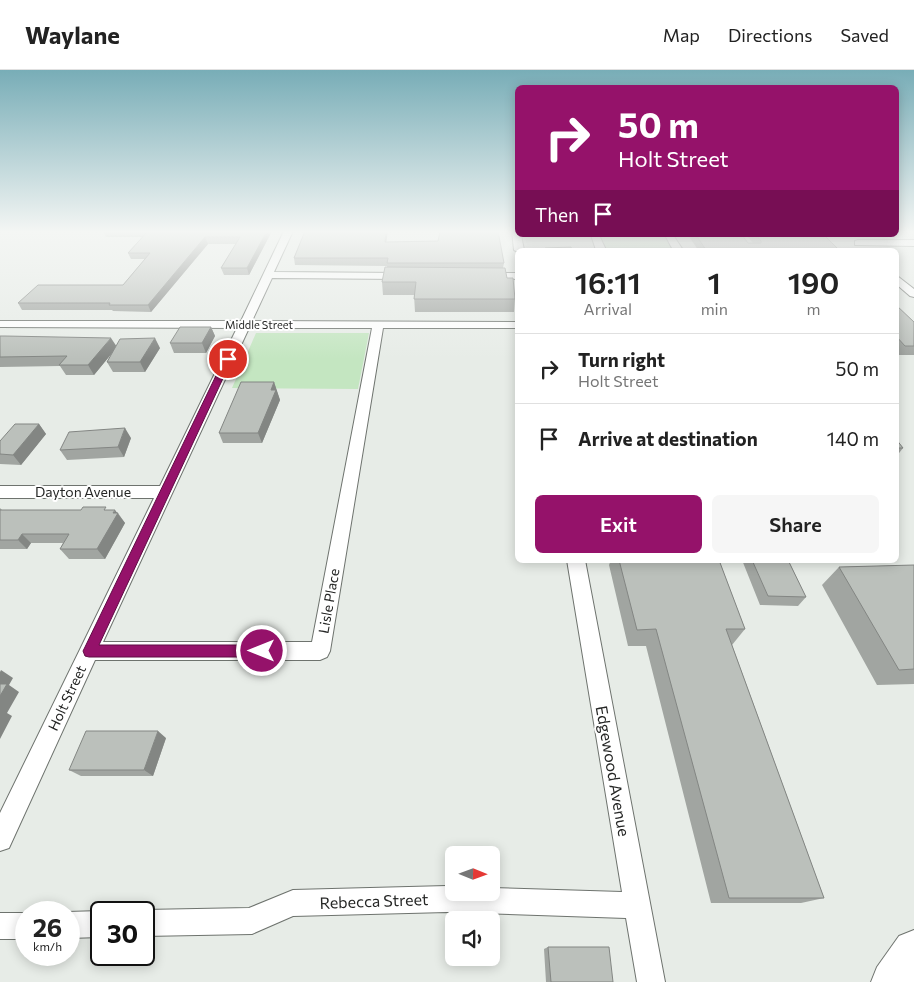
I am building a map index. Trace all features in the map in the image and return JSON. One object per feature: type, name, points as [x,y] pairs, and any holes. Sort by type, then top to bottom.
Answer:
[{"type":"street","points":[[268,275],[418,276]]},
{"type":"street","name":"Holt Street","points":[[0,840],[268,275]]},
{"type":"street","points":[[478,276],[515,276]]},
{"type":"street","points":[[899,281],[914,294]]},
{"type":"street","name":"Middle Street","points":[[0,324],[515,325]]},
{"type":"street","name":"Lisle Place","points":[[89,651],[320,651],[378,325]]},
{"type":"street","name":"Dayton Avenue","points":[[0,492],[165,492]]},
{"type":"street","name":"Edgewood Avenue","points":[[577,563],[651,982]]},
{"type":"street","name":"Rebecca Street","points":[[155,924],[252,921],[271,911],[292,904],[302,903],[447,899],[638,905]]},
{"type":"street","points":[[0,926],[15,926]]},
{"type":"green space","points":[[256,333],[369,333],[358,389],[232,388]]},
{"type":"building","points":[[133,274],[174,274],[148,305],[18,303],[38,285],[123,285]]},
{"type":"building","points":[[384,274],[506,274],[507,278],[513,278],[515,299],[414,299],[416,282],[382,282]]},
{"type":"building","points":[[899,308],[914,322],[914,346],[905,346],[899,339]]},
{"type":"building","points":[[180,327],[211,327],[202,343],[170,343]]},
{"type":"building","points":[[0,336],[111,338],[88,365],[59,365],[67,356],[0,357]]},
{"type":"building","points":[[155,338],[140,362],[107,362],[120,339]]},
{"type":"building","points":[[241,382],[274,382],[271,390],[276,390],[258,433],[219,433]]},
{"type":"building","points":[[15,424],[39,424],[13,455],[0,454],[0,441]]},
{"type":"building","points":[[125,428],[118,447],[60,450],[69,432]]},
{"type":"building","points":[[83,507],[106,507],[104,510],[115,510],[113,513],[118,513],[97,549],[60,549],[69,534],[22,534],[18,540],[0,540],[0,510],[81,510]]},
{"type":"building","points":[[620,563],[720,563],[745,629],[726,629],[824,898],[729,898],[656,629],[637,630]]},
{"type":"building","points":[[753,563],[789,563],[806,597],[768,596]]},
{"type":"building","points":[[914,565],[914,669],[899,670],[839,567]]},
{"type":"building","points":[[0,684],[7,684],[0,696]]},
{"type":"building","points":[[86,731],[158,731],[144,770],[69,770]]},
{"type":"building","points":[[548,947],[609,947],[613,982],[551,982]]},
{"type":"route","points":[[228,359],[89,651],[262,651]]}]
